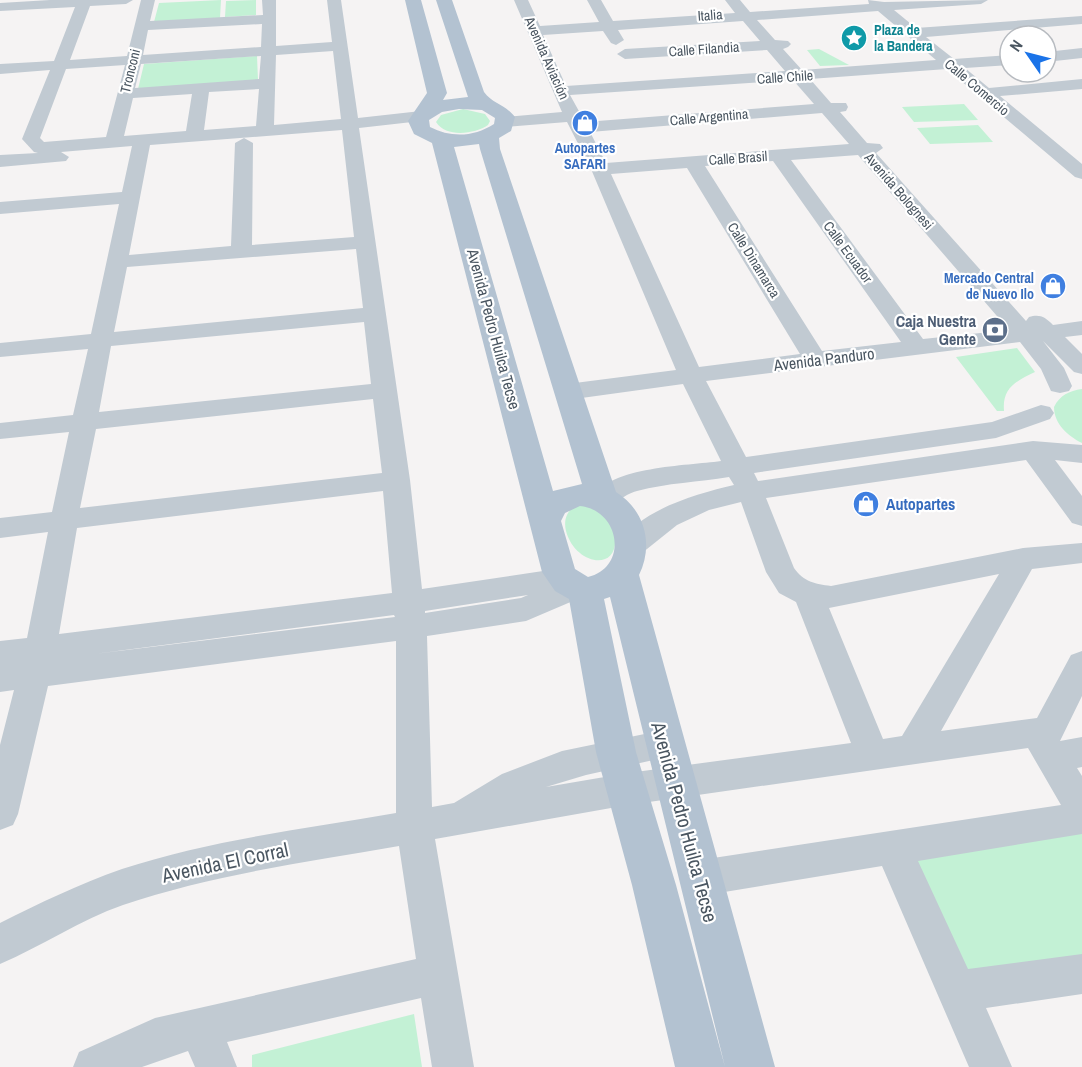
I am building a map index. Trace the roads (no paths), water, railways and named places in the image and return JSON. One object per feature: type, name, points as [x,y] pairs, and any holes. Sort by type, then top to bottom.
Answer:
[{"type":"main road","points":[[413,0],[437,93],[428,124]]},
{"type":"main road","points":[[444,0],[475,93],[495,118],[490,149],[567,392],[603,497],[624,517],[596,576],[622,771],[700,1067]]},
{"type":"main road","points":[[428,124],[459,103],[495,118]]},
{"type":"main road","points":[[428,124],[465,140],[495,118]]},
{"type":"main road","name":"Avenida Pedro Huilca Tecse","points":[[428,124],[546,520]]},
{"type":"main road","points":[[596,576],[559,572],[546,520],[548,511],[557,502],[570,496],[585,494],[603,497]]},
{"type":"main road","name":"Avenida Pedro Huilca Tecse","points":[[596,576],[669,763],[750,1067]]},
{"type":"street","points":[[3,0],[0,6],[126,0]]},
{"type":"street","name":"Tronconi","points":[[0,814],[38,661],[83,422],[129,197],[131,144],[125,94],[148,0]]},
{"type":"street","points":[[265,130],[269,0]]},
{"type":"street","points":[[334,0],[396,480],[410,615],[414,825],[453,1067]]},
{"type":"street","name":"Avenida Aviación","points":[[520,0],[560,91],[600,169],[691,376],[743,479],[781,572],[790,585],[808,595]]},
{"type":"street","points":[[594,0],[625,54],[647,86]]},
{"type":"street","points":[[534,29],[746,10],[922,0]]},
{"type":"street","points":[[877,3],[981,0]]},
{"type":"street","points":[[37,154],[31,139],[84,1]]},
{"type":"street","name":"Calle Comercio","points":[[877,3],[1082,173]]},
{"type":"street","name":"Avenida Bolognesi","points":[[746,10],[1036,334],[1082,367]]},
{"type":"street","points":[[0,69],[133,60],[270,19]]},
{"type":"street","points":[[914,33],[1082,20]]},
{"type":"street","points":[[142,26],[268,51],[340,46]]},
{"type":"street","name":"Calle Filandia","points":[[625,54],[777,44]]},
{"type":"street","points":[[1058,56],[1082,53]]},
{"type":"street","name":"Calle Chile","points":[[560,91],[998,61]]},
{"type":"street","points":[[125,94],[267,83]]},
{"type":"street","points":[[194,136],[201,88]]},
{"type":"street","points":[[983,93],[1078,88]]},
{"type":"street","name":"Calle Argentina","points":[[495,118],[832,107]]},
{"type":"street","points":[[37,154],[131,144],[244,143],[350,130],[428,124]]},
{"type":"street","points":[[0,161],[37,154],[194,136],[265,130],[350,130]]},
{"type":"street","points":[[241,252],[244,143]]},
{"type":"street","name":"Calle Brasil","points":[[600,169],[869,149]]},
{"type":"street","name":"Calle Ecuador","points":[[778,155],[917,348]]},
{"type":"street","name":"Calle Dinamarca","points":[[693,162],[815,359]]},
{"type":"street","points":[[0,208],[129,197]]},
{"type":"street","points":[[116,262],[365,242]]},
{"type":"street","points":[[0,350],[374,314]]},
{"type":"street","name":"Avenida Panduro","points":[[567,392],[1082,327]]},
{"type":"street","name":"Avenida Bolognesi","points":[[1036,334],[1052,368],[1071,384]]},
{"type":"street","points":[[1071,384],[1045,397],[1041,413],[1056,436],[1082,453]]},
{"type":"street","points":[[0,431],[384,390]]},
{"type":"street","points":[[0,654],[38,661],[410,615],[526,609],[596,576],[667,518],[743,479],[996,430],[1041,413]]},
{"type":"street","points":[[1033,450],[1082,516]]},
{"type":"street","points":[[603,497],[627,483],[743,479],[1033,450],[1082,453]]},
{"type":"street","points":[[0,528],[396,480]]},
{"type":"street","points":[[873,755],[808,595],[831,597],[1023,559],[1079,557]]},
{"type":"street","points":[[912,750],[1023,559]]},
{"type":"street","points":[[0,679],[38,661]]},
{"type":"street","points":[[1082,664],[1060,747],[1082,807]]},
{"type":"street","name":"Avenida El Corral","points":[[0,944],[76,905],[165,874],[212,862],[462,817],[622,771],[669,763],[873,755],[912,750],[1060,747]]},
{"type":"street","points":[[700,878],[1082,818]]},
{"type":"street","points":[[893,848],[991,1067]]},
{"type":"street","points":[[94,1067],[156,1039],[200,1027],[438,974]]},
{"type":"street","points":[[957,991],[1082,974]]},
{"type":"street","points":[[200,1027],[216,1067]]},
{"type":"place","name":"Plaza de la Bandera","points":[[854,38]]},
{"type":"place","name":"Autopartes SAFARI","points":[[585,123]]},
{"type":"place","name":"Mercado Central de Nuevo Ilo","points":[[1053,286]]},
{"type":"place","name":"Caja Nuestra Gente","points":[[995,330]]},
{"type":"place","name":"Autopartes","points":[[866,504]]}]
